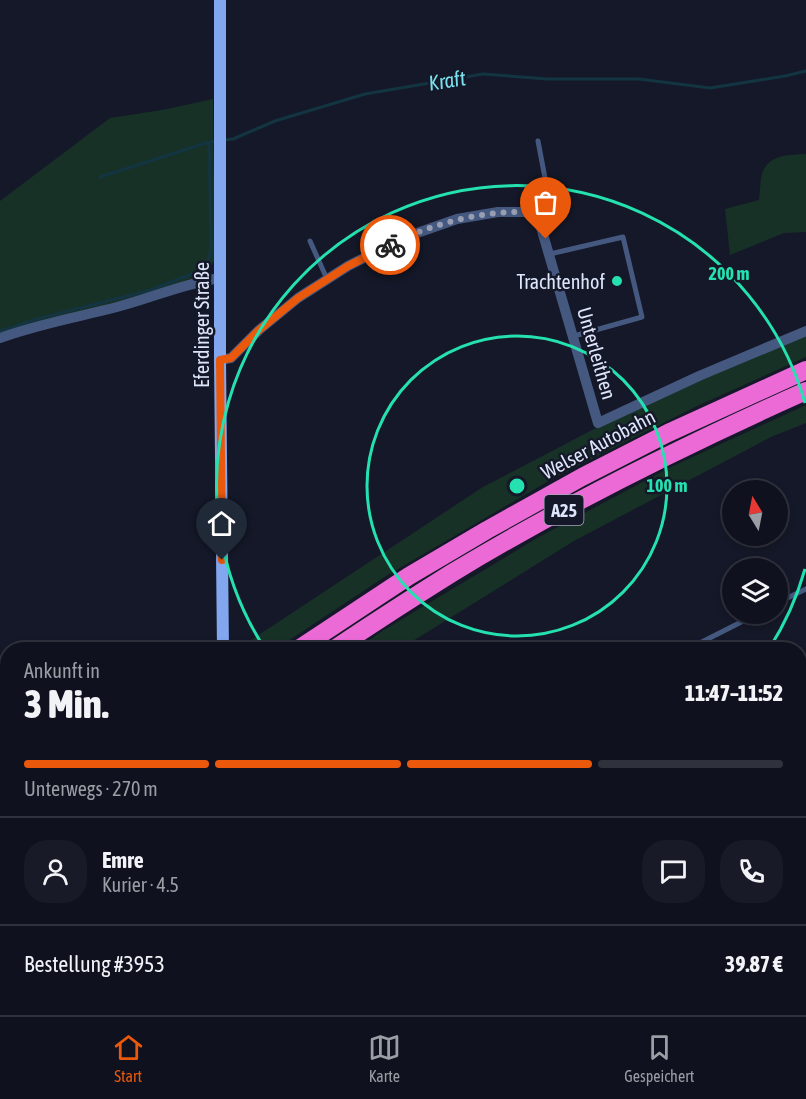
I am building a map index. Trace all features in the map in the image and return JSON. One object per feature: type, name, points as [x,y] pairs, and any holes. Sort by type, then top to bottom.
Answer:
[{"type":"highway","name":"Welser Autobahn","points":[[309,642],[409,576],[582,477],[668,433],[806,370]]},
{"type":"highway","name":"A25","points":[[345,642],[453,572],[533,526],[675,451],[806,391]]},
{"type":"main road","name":"Eferdinger Straße","points":[[220,0],[223,642]]},
{"type":"street","points":[[220,360],[231,358],[259,330],[298,298],[348,266],[403,238],[458,219],[498,212],[531,212],[538,217]]},
{"type":"street","name":"Unterleithen","points":[[538,217],[598,423],[699,376],[806,331]]},
{"type":"street","points":[[0,338],[25,329],[220,278]]},
{"type":"lane","points":[[538,141],[548,194],[538,217]]},
{"type":"lane","points":[[550,254],[623,237],[642,317],[573,336]]},
{"type":"lane","points":[[310,242],[327,279]]},
{"type":"lane","points":[[788,598],[806,589]]},
{"type":"lane","points":[[702,642],[737,624]]},
{"type":"green space","points":[[213,99],[215,259],[209,269],[151,294],[0,333],[0,201],[110,118]]},
{"type":"green space","points":[[806,154],[806,232],[784,233],[730,255],[725,209],[759,200],[762,174],[766,165],[771,161],[782,156]]},
{"type":"green space","points":[[806,334],[806,357],[697,406],[552,479],[386,576],[287,642],[248,642],[483,487],[594,429],[725,368]]},
{"type":"green space","points":[[806,405],[806,423],[771,437],[574,541],[411,642],[366,642],[539,537],[673,466]]},
{"type":"waterway","name":"Kraft","points":[[225,140],[233,139],[275,121],[365,94],[483,74],[547,79],[639,79],[710,88],[806,71]]},
{"type":"waterway","name":"Kraft","points":[[100,177],[218,141]]},
{"type":"waterway","points":[[0,331],[37,319],[151,290],[194,273],[206,265],[211,247],[209,143]]},
{"type":"way so far","points":[[390,245],[403,238],[458,219],[498,212],[531,212],[538,217],[546,239]]},
{"type":"place","name":"Trachtenhof","points":[[617,281]]},
{"type":"route","points":[[222,560],[220,360],[231,358],[259,330],[298,298],[348,266],[390,245]]}]
